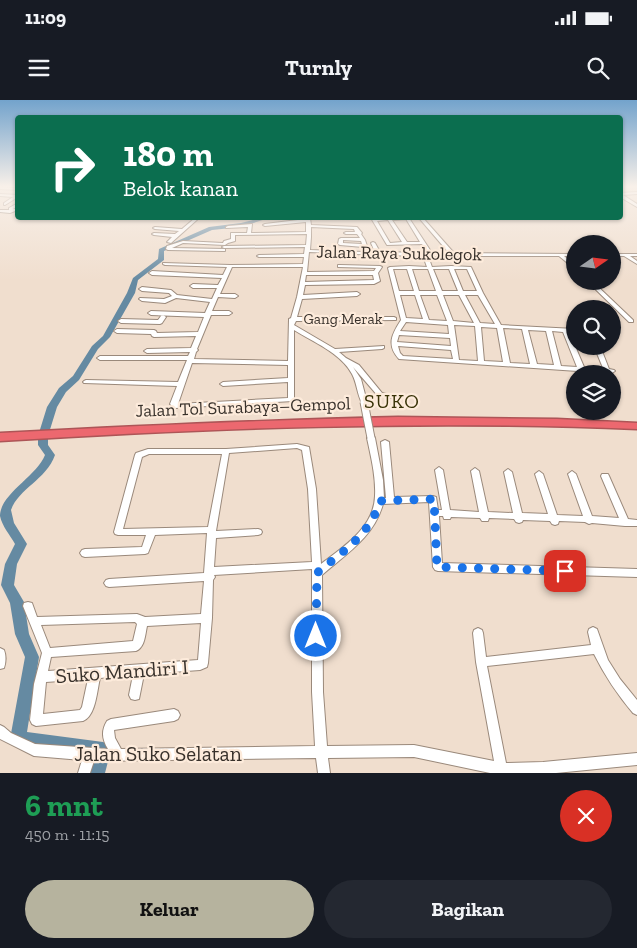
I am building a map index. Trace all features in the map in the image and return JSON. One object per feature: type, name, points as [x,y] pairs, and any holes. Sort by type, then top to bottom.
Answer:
[{"type":"highway","name":"Jalan Tol Surabaya–Gempol","points":[[54,432],[239,419],[391,415],[501,416],[637,421]]},
{"type":"highway","name":"Jalan Tol Surabaya–Gempol","points":[[0,433],[335,420],[441,420],[637,426]]},
{"type":"highway","name":"Jalan Tol Surabaya–Gempol","points":[[0,437],[32,433]]},
{"type":"street","points":[[169,242],[195,220]]},
{"type":"street","points":[[266,224],[300,220]]},
{"type":"street","points":[[308,220],[308,251]]},
{"type":"street","points":[[375,220],[389,243],[424,243]]},
{"type":"street","points":[[390,220],[406,244]]},
{"type":"street","points":[[408,220],[424,243],[428,254],[429,267],[451,324],[456,361]]},
{"type":"street","points":[[423,220],[452,254]]},
{"type":"street","points":[[228,227],[250,225],[249,234]]},
{"type":"street","points":[[155,228],[184,230]]},
{"type":"street","points":[[288,229],[355,228],[363,240],[367,253]]},
{"type":"street","points":[[220,266],[226,242],[233,240],[233,234],[309,229]]},
{"type":"street","points":[[346,233],[360,234]]},
{"type":"street","points":[[154,234],[177,236]]},
{"type":"street","points":[[363,240],[341,239],[340,244],[365,246]]},
{"type":"street","points":[[224,247],[168,248],[179,243],[308,251]]},
{"type":"street","points":[[304,274],[375,273],[384,264],[381,254],[373,243]]},
{"type":"street","points":[[259,256],[308,251]]},
{"type":"street","name":"Jalan Raya Sukolegok","points":[[181,384],[174,404],[178,406],[290,401],[291,326],[300,298],[308,251],[381,254],[566,255]]},
{"type":"street","points":[[560,255],[566,260]]},
{"type":"street","points":[[621,255],[637,255]]},
{"type":"street","points":[[625,255],[637,263]]},
{"type":"street","points":[[165,264],[220,266],[306,265]]},
{"type":"street","points":[[86,382],[181,384],[208,314],[230,266]]},
{"type":"street","points":[[340,266],[380,267]]},
{"type":"street","points":[[409,267],[426,321]]},
{"type":"street","points":[[451,267],[461,293],[478,325],[481,362]]},
{"type":"street","points":[[507,364],[500,326],[480,293],[469,267],[390,268],[404,320],[396,332],[394,344],[396,352],[401,358],[566,368]]},
{"type":"street","points":[[152,273],[225,277]]},
{"type":"street","points":[[302,284],[374,282],[377,281],[375,273]]},
{"type":"street","points":[[316,274],[316,283]]},
{"type":"street","points":[[193,286],[220,287]]},
{"type":"street","points":[[142,289],[171,292],[175,296]]},
{"type":"street","points":[[598,290],[631,321]]},
{"type":"street","points":[[398,293],[480,293]]},
{"type":"street","points":[[300,298],[357,294]]},
{"type":"street","points":[[142,299],[167,301],[175,296],[215,298],[235,296]]},
{"type":"street","points":[[150,313],[229,313]]},
{"type":"street","points":[[121,321],[161,319],[154,332]]},
{"type":"street","name":"Gang Merak","points":[[292,319],[394,319]]},
{"type":"street","points":[[404,320],[565,330],[579,365]]},
{"type":"street","points":[[109,583],[210,574],[317,569],[368,529],[376,516],[380,501],[371,438],[358,380],[344,360],[332,350],[291,326]]},
{"type":"street","points":[[525,328],[534,366]]},
{"type":"street","points":[[548,329],[558,368]]},
{"type":"street","points":[[117,331],[154,332],[154,335],[200,334]]},
{"type":"street","points":[[396,332],[453,336]]},
{"type":"street","points":[[394,344],[454,348]]},
{"type":"street","points":[[332,350],[382,347]]},
{"type":"street","points":[[147,351],[195,350]]},
{"type":"street","points":[[100,358],[290,363]]},
{"type":"street","points":[[344,360],[350,361],[357,366],[380,395],[398,398]]},
{"type":"street","points":[[223,384],[290,380]]},
{"type":"street","points":[[385,442],[390,501]]},
{"type":"street","points":[[258,532],[118,532],[139,455],[148,452],[226,451],[297,446],[306,449],[315,524],[317,569],[316,636],[321,753],[324,773]]},
{"type":"street","points":[[34,621],[137,618],[142,619],[143,622],[207,618],[212,532],[226,451]]},
{"type":"street","points":[[439,470],[447,516]]},
{"type":"street","points":[[475,470],[484,517]]},
{"type":"street","points":[[508,472],[519,518]]},
{"type":"street","points":[[539,474],[555,520]]},
{"type":"street","points":[[572,474],[589,521]]},
{"type":"street","points":[[435,515],[629,523],[605,476]]},
{"type":"street","points":[[380,501],[434,499],[436,566],[438,567],[637,573]]},
{"type":"street","points":[[85,553],[145,550],[152,532]]},
{"type":"street","points":[[28,606],[47,653],[40,684],[36,720],[83,715],[87,710],[95,673]]},
{"type":"street","name":"Suko Mandiri I","points":[[43,677],[200,665],[204,661],[207,618]]},
{"type":"street","points":[[47,653],[136,646],[143,622]]},
{"type":"street","points":[[478,632],[481,662],[502,771]]},
{"type":"street","points":[[593,632],[596,649],[616,685],[637,709]]},
{"type":"street","points":[[481,662],[596,649]]},
{"type":"street","points":[[0,653],[0,662]]},
{"type":"street","points":[[135,695],[138,669]]},
{"type":"street","points":[[114,755],[108,730],[111,725],[174,715]]},
{"type":"street","name":"Jalan Suko Selatan","points":[[1,735],[34,750],[114,755],[414,751],[502,771],[637,759]]},
{"type":"street","points":[[84,773],[93,754]]},
{"type":"waterway","points":[[97,773],[103,750],[18,739],[32,657],[22,634],[17,602],[7,585],[11,564],[21,544],[9,523],[5,510],[17,492],[40,472],[46,464],[50,455],[43,445],[43,436],[52,407],[62,390],[76,378],[95,348],[106,337],[131,293],[135,279],[161,260],[161,250],[211,228],[241,225],[259,220]]},
{"type":"district","name":"SUKO","points":[[392,401]]},
{"type":"route","points":[[316,636],[317,573],[368,529],[376,516],[380,501],[434,499],[437,567],[565,571]]}]
